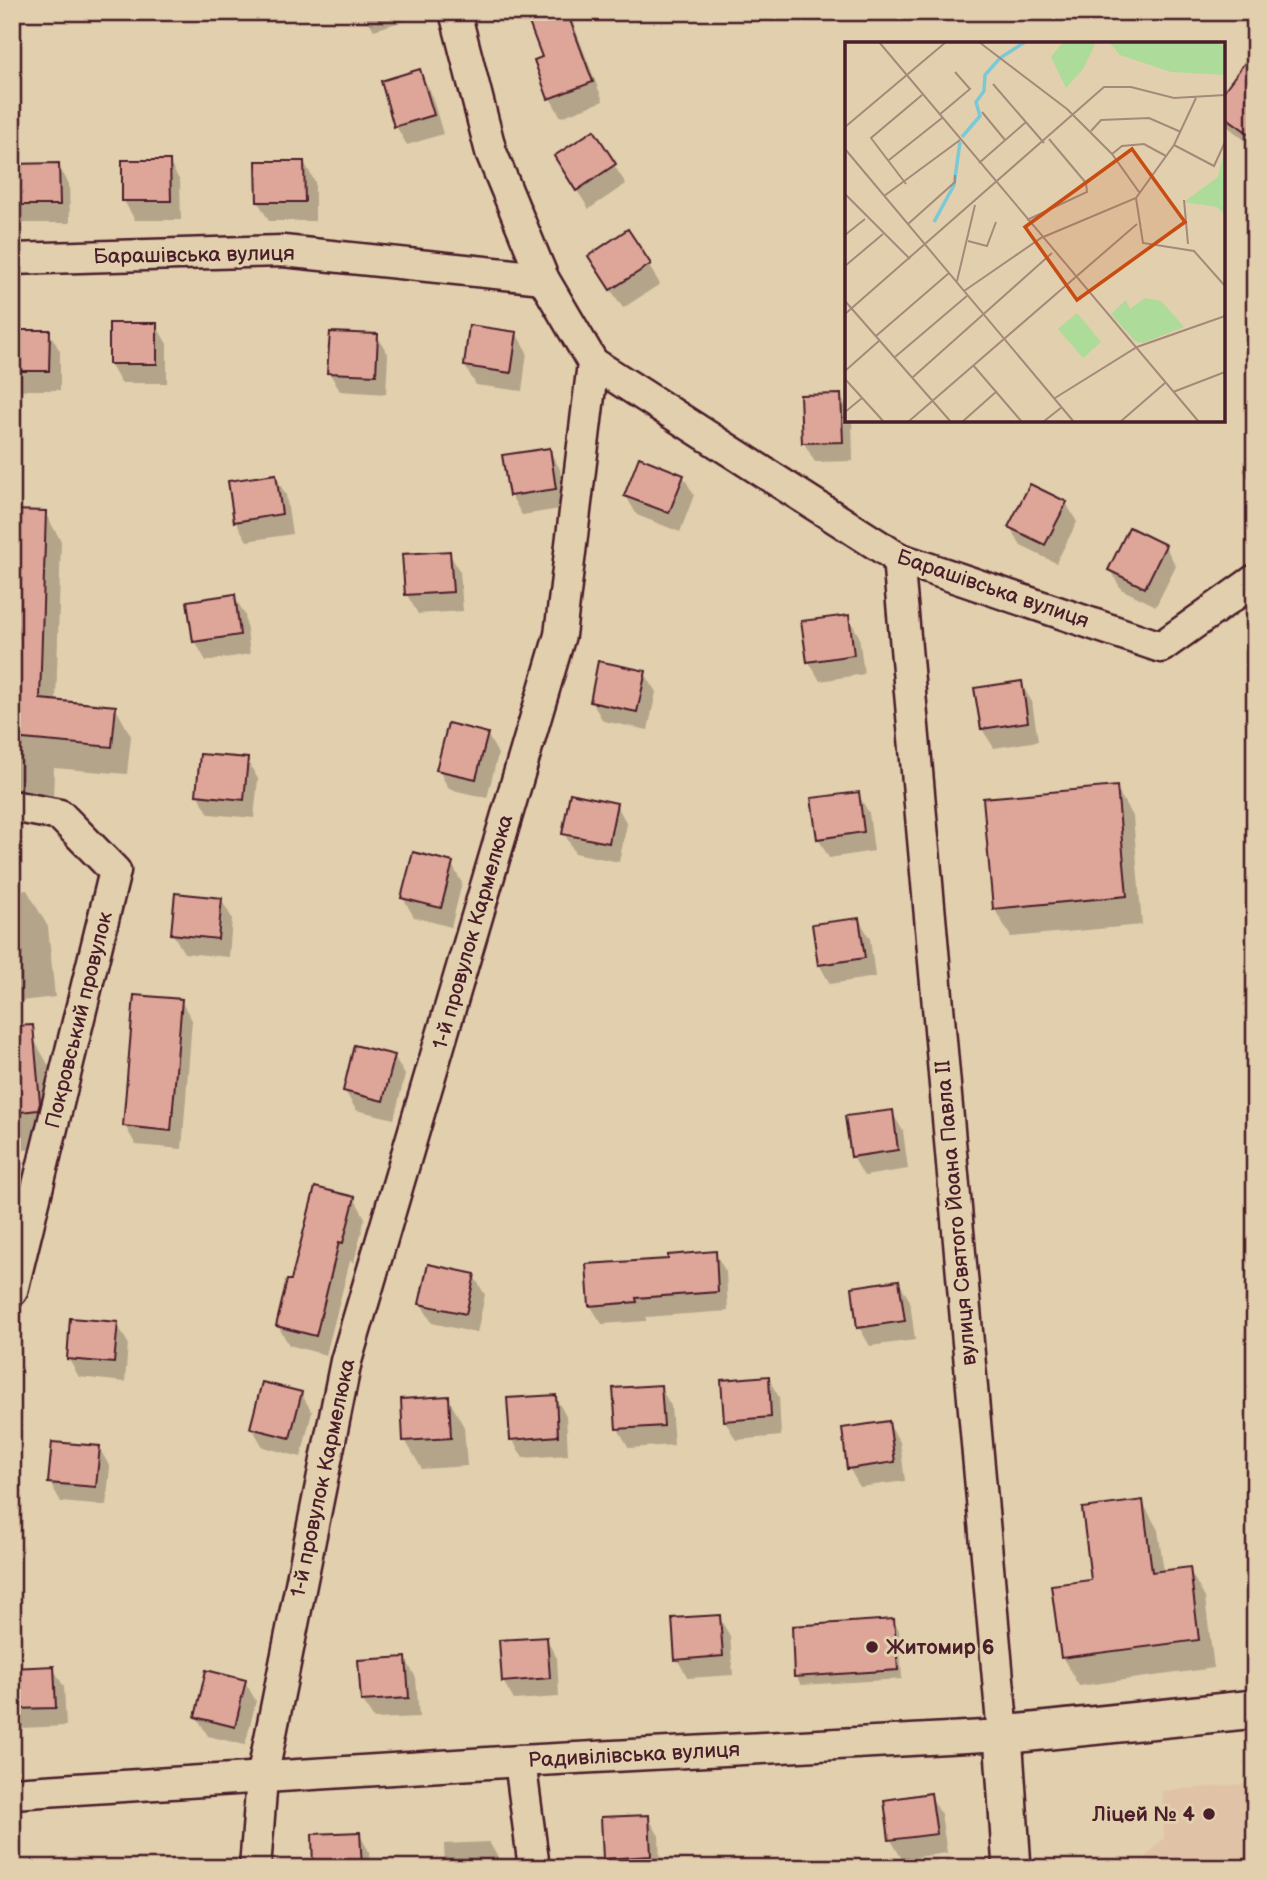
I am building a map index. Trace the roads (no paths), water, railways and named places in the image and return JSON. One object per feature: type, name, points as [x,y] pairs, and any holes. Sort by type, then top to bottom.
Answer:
[{"type":"street","points":[[455,12],[491,152],[543,278],[593,362]]},
{"type":"street","name":"Барашівська вулиця","points":[[12,259],[284,251],[543,278]]},
{"type":"street","name":"Барашівська вулиця","points":[[593,362],[898,558],[1161,647],[1255,580]]},
{"type":"street","name":"1-й провулок Кармелюка","points":[[255,1868],[262,1777],[346,1361],[560,635],[593,362]]},
{"type":"street","name":"вулиця Святого Йоана Павла II","points":[[898,558],[1003,1735],[1012,1868]]},
{"type":"street","name":"Покровський провулок","points":[[12,806],[60,815],[115,871],[12,1291]]},
{"type":"street","name":"Радивілівська вулиця","points":[[12,1793],[520,1761],[1003,1735],[1255,1709]]},
{"type":"street","points":[[520,1761],[534,1868]]},
{"type":"place","name":"Житомир 6","points":[[872,1647]]},
{"type":"place","name":"Ліцей № 4","points":[[1209,1814]]}]
